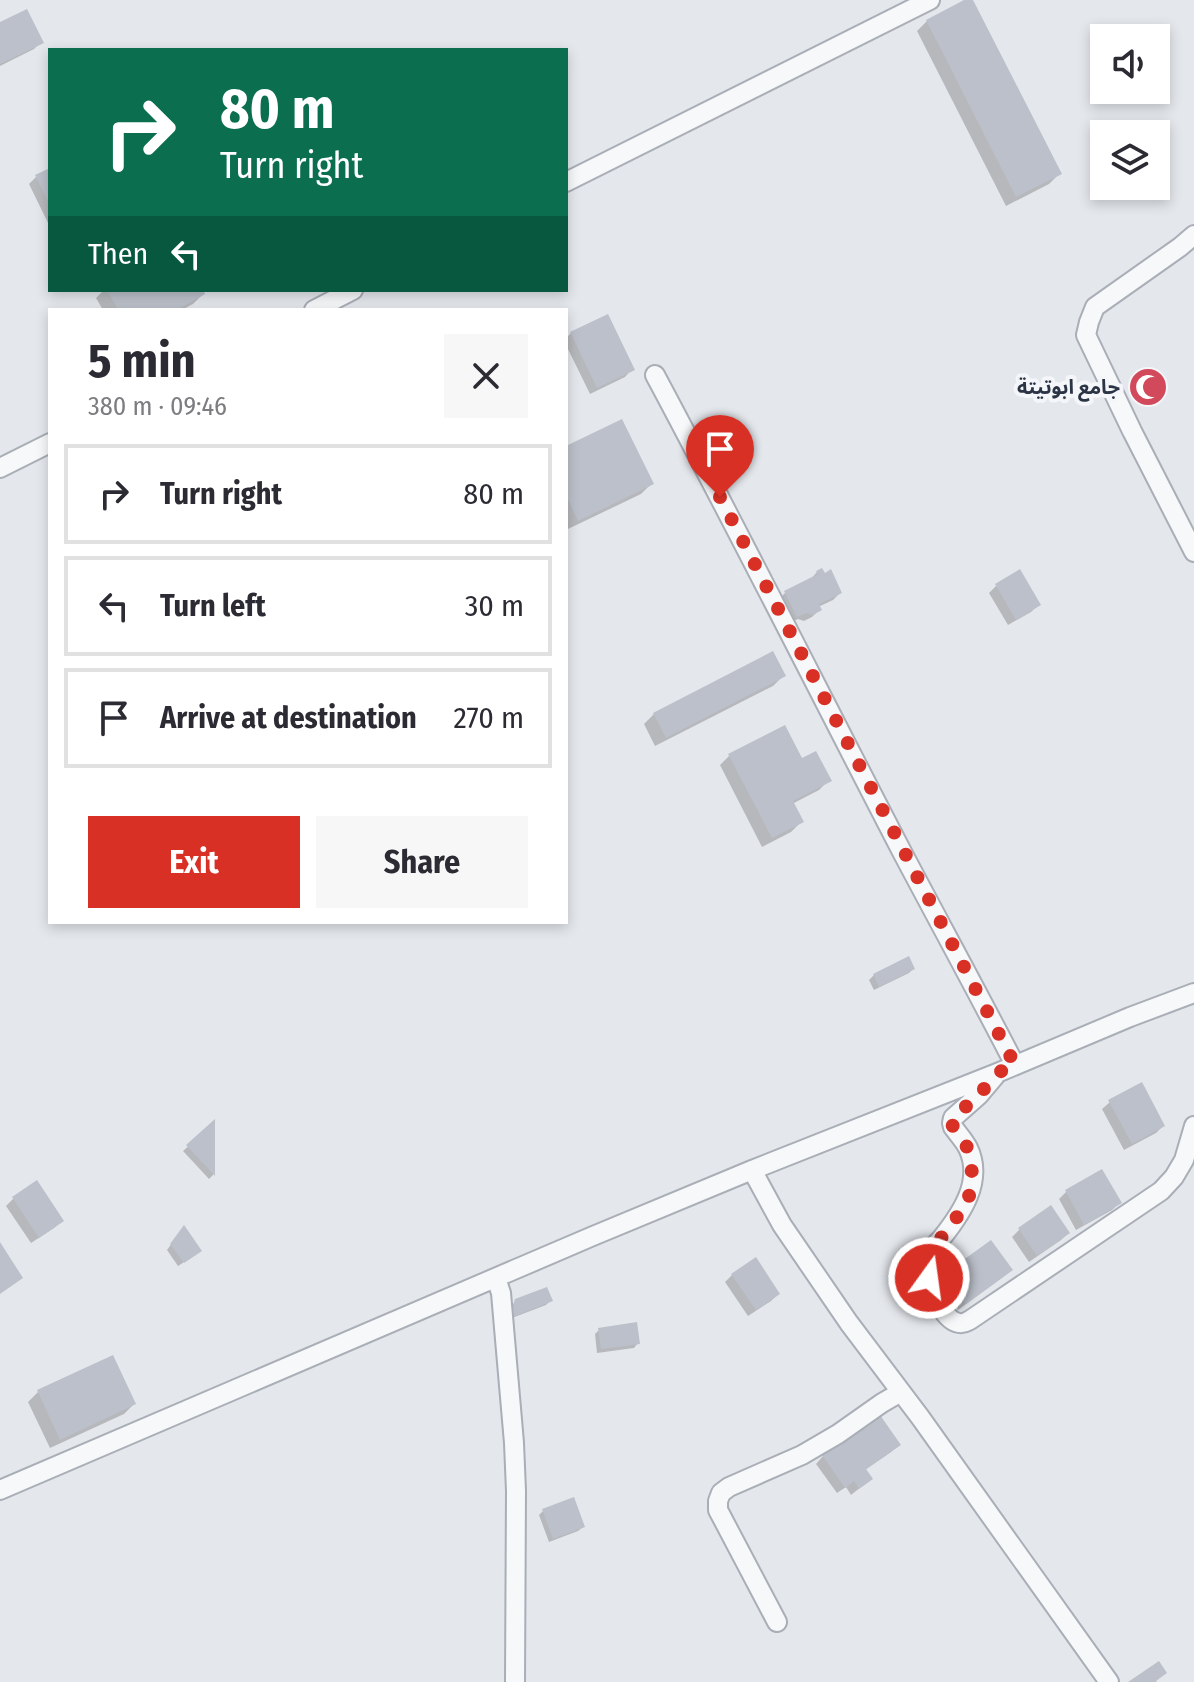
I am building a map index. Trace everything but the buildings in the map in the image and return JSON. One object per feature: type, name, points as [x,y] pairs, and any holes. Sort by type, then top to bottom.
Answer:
[{"type":"street","points":[[568,181],[930,0]]},
{"type":"street","points":[[1194,235],[1095,307],[1086,335],[1194,552]]},
{"type":"street","points":[[318,308],[349,292]]},
{"type":"street","points":[[655,375],[1015,1065]]},
{"type":"street","points":[[0,468],[48,444]]},
{"type":"street","points":[[0,1490],[752,1170],[1194,993]]},
{"type":"street","points":[[997,1073],[979,1095],[953,1118],[953,1127],[969,1150],[971,1190],[966,1205],[929,1250],[927,1260],[929,1278],[938,1303],[954,1322],[962,1324],[970,1320],[1161,1191],[1184,1160],[1194,1126]]},
{"type":"street","points":[[752,1170],[782,1225],[849,1323],[1109,1682]]},
{"type":"street","points":[[496,1278],[501,1293],[514,1443],[515,1682]]},
{"type":"street","points":[[777,1622],[718,1510],[721,1493],[802,1455],[901,1392]]},
{"type":"place","name":"جامع ابوتيتة","points":[[1148,387]]},
{"type":"route","points":[[720,497],[1015,1065],[997,1073],[979,1095],[953,1118],[953,1127],[969,1150],[971,1190],[966,1205],[929,1250],[929,1278]]}]
